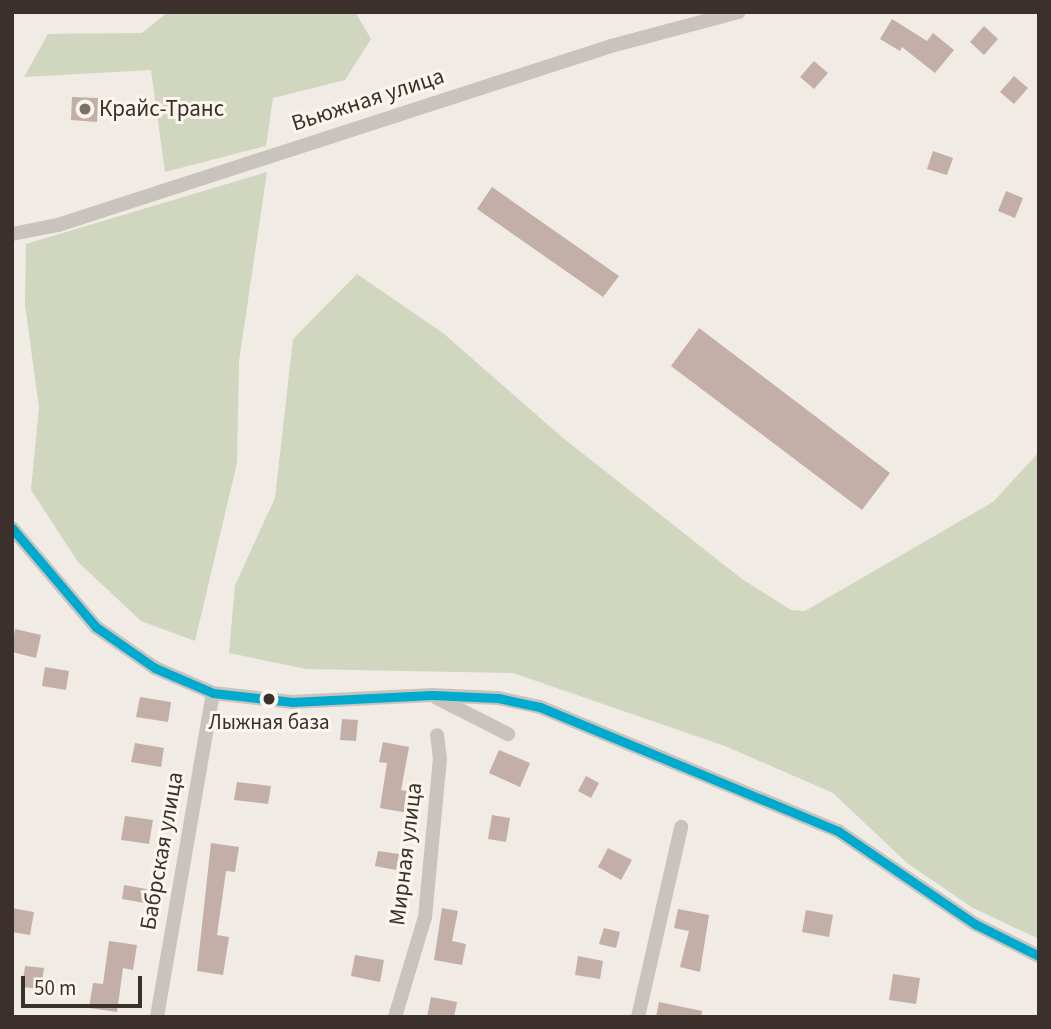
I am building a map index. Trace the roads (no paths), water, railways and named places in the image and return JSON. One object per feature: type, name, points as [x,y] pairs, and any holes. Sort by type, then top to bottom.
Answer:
[{"type":"street","name":"Вьюжная улица","points":[[12,234],[58,225],[611,46],[739,12]]},
{"type":"street","points":[[12,528],[96,627],[155,668],[213,692],[292,702],[432,695],[498,698],[540,707],[838,831],[975,924],[1039,956]]},
{"type":"street","name":"Бабрская улица","points":[[157,1017],[213,692]]},
{"type":"street","points":[[432,695],[508,734]]},
{"type":"street","name":"Мирная улица","points":[[395,1017],[425,917],[440,758],[437,735]]},
{"type":"street","points":[[638,1017],[681,827]]},
{"type":"place","name":"Крайс-Транс","points":[[85,109]]},
{"type":"place","name":"Лыжная база","points":[[269,699]]}]
